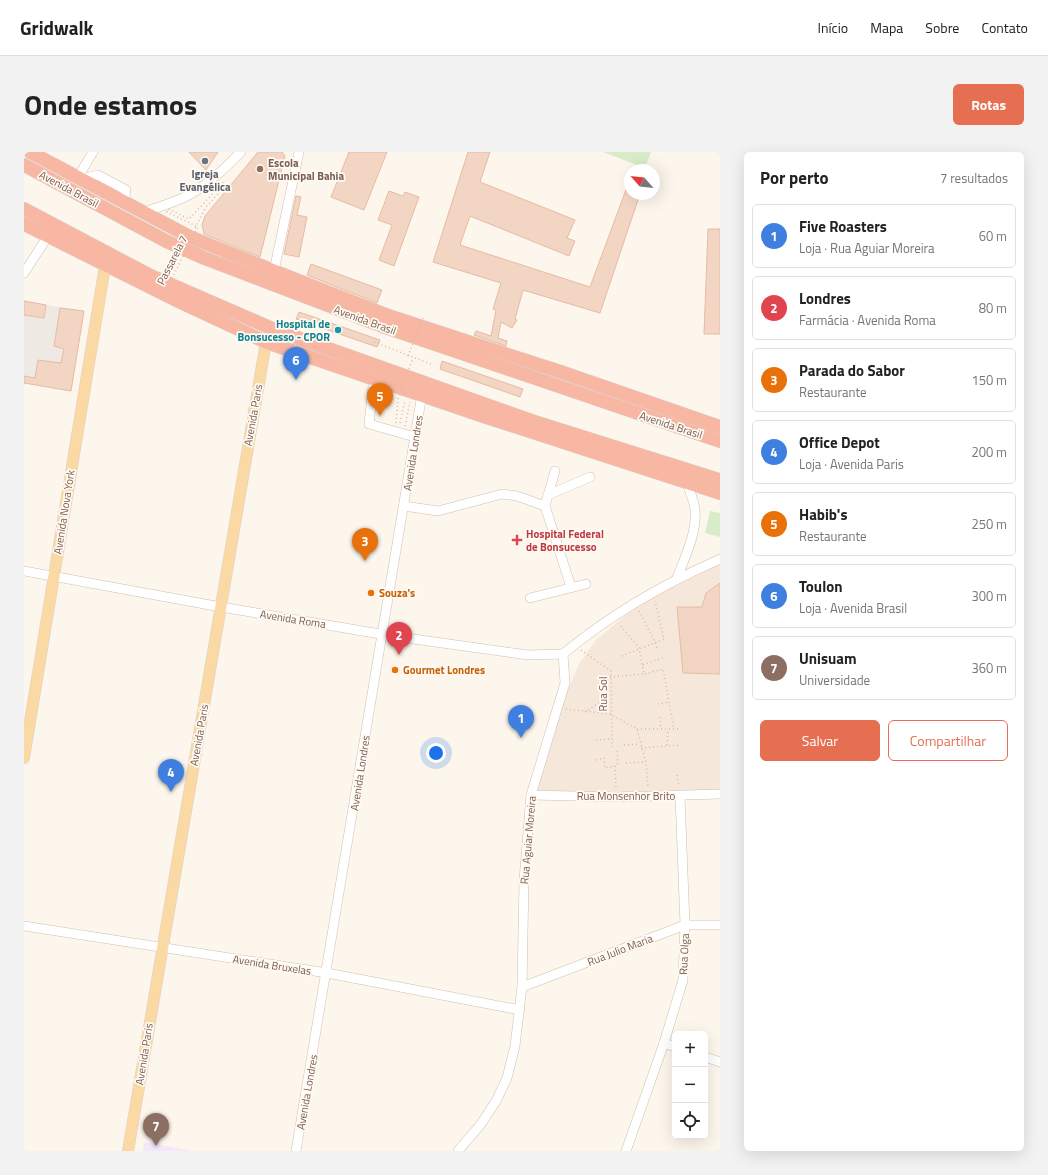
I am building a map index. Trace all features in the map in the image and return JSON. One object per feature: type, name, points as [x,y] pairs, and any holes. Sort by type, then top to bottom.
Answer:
[{"type":"highway","name":"Avenida Brasil","points":[[30,152],[142,213],[190,237],[274,271],[390,316],[561,372],[720,427]]},
{"type":"highway","name":"Avenida Brasil","points":[[24,165],[166,241],[204,258],[389,329],[720,441]]},
{"type":"highway","points":[[24,165],[142,213]]},
{"type":"highway","points":[[24,209],[151,276],[272,329],[535,422],[720,480]]},
{"type":"highway","points":[[24,217],[48,236]]},
{"type":"highway","points":[[24,224],[105,266],[266,342],[720,493]]},
{"type":"main road","name":"Avenida Nova York","points":[[24,758],[105,266]]},
{"type":"main road","name":"Avenida Paris","points":[[128,1151],[266,342]]},
{"type":"street","points":[[79,178],[93,152]]},
{"type":"street","points":[[142,213],[188,196],[213,179],[241,152]]},
{"type":"street","points":[[274,271],[298,156],[290,152]]},
{"type":"street","points":[[25,269],[48,236]]},
{"type":"street","points":[[374,378],[369,424],[416,434]]},
{"type":"street","name":"Avenida Londres","points":[[296,1151],[327,974],[422,394]]},
{"type":"street","points":[[555,471],[545,506],[571,587]]},
{"type":"street","points":[[548,495],[590,477]]},
{"type":"street","points":[[678,578],[689,544],[695,518],[694,503],[688,483]]},
{"type":"street","points":[[404,506],[438,511],[502,494],[517,496],[545,506]]},
{"type":"street","points":[[563,654],[612,617],[653,591],[678,578],[720,560]]},
{"type":"street","name":"Avenida Roma","points":[[24,571],[221,607],[383,634],[528,655],[563,654]]},
{"type":"street","points":[[530,598],[586,584]]},
{"type":"street","name":"Rua Aguiar Moreira","points":[[458,1151],[481,1124],[496,1101],[507,1078],[515,1046],[522,987],[524,880],[531,795],[565,683],[563,654]]},
{"type":"street","name":"Rua Monsenhor Brito","points":[[531,795],[617,797],[649,796],[680,792],[720,794]]},
{"type":"street","name":"Rua Olga","points":[[626,1151],[664,1043],[683,980],[686,925],[680,792]]},
{"type":"street","name":"Rua Julio Maria","points":[[522,987],[686,925],[720,925]]},
{"type":"street","name":"Avenida Bruxelas","points":[[24,926],[327,974],[520,1010]]},
{"type":"street","points":[[664,1043],[672,1046]]},
{"type":"street","points":[[708,1058],[720,1062]]},
{"type":"path","name":"Passarela 7","points":[[161,300],[198,227],[167,212],[168,209],[189,219],[223,183],[226,185],[206,207],[190,237]]},
{"type":"path","points":[[408,356],[423,318]]},
{"type":"path","points":[[374,342],[403,355],[431,364]]},
{"type":"path","points":[[413,358],[398,399],[397,428],[405,401],[410,402],[405,428],[416,434]]},
{"type":"path","points":[[622,656],[664,639],[653,591]]},
{"type":"path","points":[[634,603],[655,642],[658,651]]},
{"type":"path","points":[[612,617],[639,648],[644,674]]},
{"type":"path","name":"Rua Sol","points":[[574,645],[611,671],[610,714],[612,746]]},
{"type":"path","points":[[643,665],[666,657]]},
{"type":"path","points":[[610,678],[644,674],[663,669],[671,702],[674,729]]},
{"type":"path","points":[[584,712],[603,700]]},
{"type":"path","points":[[658,704],[671,702]]},
{"type":"path","points":[[558,708],[610,714],[637,728],[681,729]]},
{"type":"path","points":[[660,717],[661,729]]},
{"type":"path","points":[[637,728],[640,748],[646,762],[649,796]]},
{"type":"path","points":[[667,745],[668,729]]},
{"type":"path","points":[[596,740],[611,739]]},
{"type":"path","points":[[624,745],[640,744]]},
{"type":"path","points":[[640,748],[681,745]]},
{"type":"path","points":[[617,750],[618,764],[615,766],[617,797]]},
{"type":"path","points":[[596,760],[604,758],[605,768],[615,766]]},
{"type":"path","points":[[626,763],[646,762]]},
{"type":"path","name":"Rua Monsenhor Brito","points":[[677,775],[680,792]]},
{"type":"shaded area","points":[[24,301],[84,311],[71,391],[24,383]]},
{"type":"shaded area","points":[[720,563],[720,799],[605,799],[533,796],[560,709],[579,664],[596,640],[651,594],[685,581]]},
{"type":"shaded area","points":[[144,1142],[192,1151],[143,1151]]},
{"type":"green space","points":[[603,152],[651,152],[646,164],[634,164]]},
{"type":"green space","points":[[710,511],[720,513],[720,537],[705,533]]},
{"type":"building","name":"Igreja Evangélica","points":[[189,152],[218,152],[206,170]]},
{"type":"building","name":"Escola Municipal Bahia","points":[[258,152],[282,152],[285,156],[260,257],[204,234],[202,225],[205,216]]},
{"type":"building","points":[[349,152],[387,152],[364,210],[331,197]]},
{"type":"building","points":[[468,152],[490,152],[480,182],[575,220],[567,238],[575,241],[569,256],[470,216],[460,245],[590,287],[624,195],[624,200],[638,200],[600,313],[523,290],[515,319],[517,320],[512,328],[501,322],[498,338],[507,341],[506,346],[474,335],[476,331],[491,336],[496,310],[493,309],[501,283],[433,262]]},
{"type":"building","points":[[389,191],[403,196],[405,192],[419,197],[394,266],[379,260],[392,225],[378,220]]},
{"type":"building","points":[[296,196],[301,197],[297,215],[307,217],[299,257],[284,254]]},
{"type":"building","points":[[708,229],[720,229],[720,334],[704,334]]},
{"type":"building","points":[[311,264],[382,290],[377,303],[307,275]]},
{"type":"building","points":[[24,301],[46,305],[44,318],[24,315]]},
{"type":"building","points":[[60,308],[84,311],[71,391],[24,383],[24,376],[35,378],[38,360],[61,363],[64,349],[54,346]]},
{"type":"building","name":"Hospital de Bonsucesso - CPOR","points":[[299,312],[380,340],[377,347],[296,319]]},
{"type":"building","points":[[442,361],[523,389],[520,397],[440,369]]},
{"type":"building","points":[[720,583],[720,674],[683,673],[677,607],[702,607],[706,593]]},
{"type":"place","name":"Igreja Evangélica","points":[[205,161]]},
{"type":"place","name":"Escola Municipal Bahia","points":[[260,169]]},
{"type":"place","name":"Hospital de Bonsucesso - CPOR","points":[[338,330]]},
{"type":"place","name":"Toulon","points":[[296,380]]},
{"type":"place","name":"Habib's","points":[[380,416]]},
{"type":"place","name":"Hospital Federal de Bonsucesso","points":[[517,540]]},
{"type":"place","name":"Parada do Sabor","points":[[365,561]]},
{"type":"place","name":"Souza's","points":[[371,593]]},
{"type":"place","name":"Londres","points":[[399,655]]},
{"type":"place","name":"Gourmet Londres","points":[[395,670]]},
{"type":"place","name":"Five Roasters","points":[[521,738]]},
{"type":"place","name":"Office Depot","points":[[171,792]]},
{"type":"place","name":"Unisuam","points":[[156,1146]]}]
